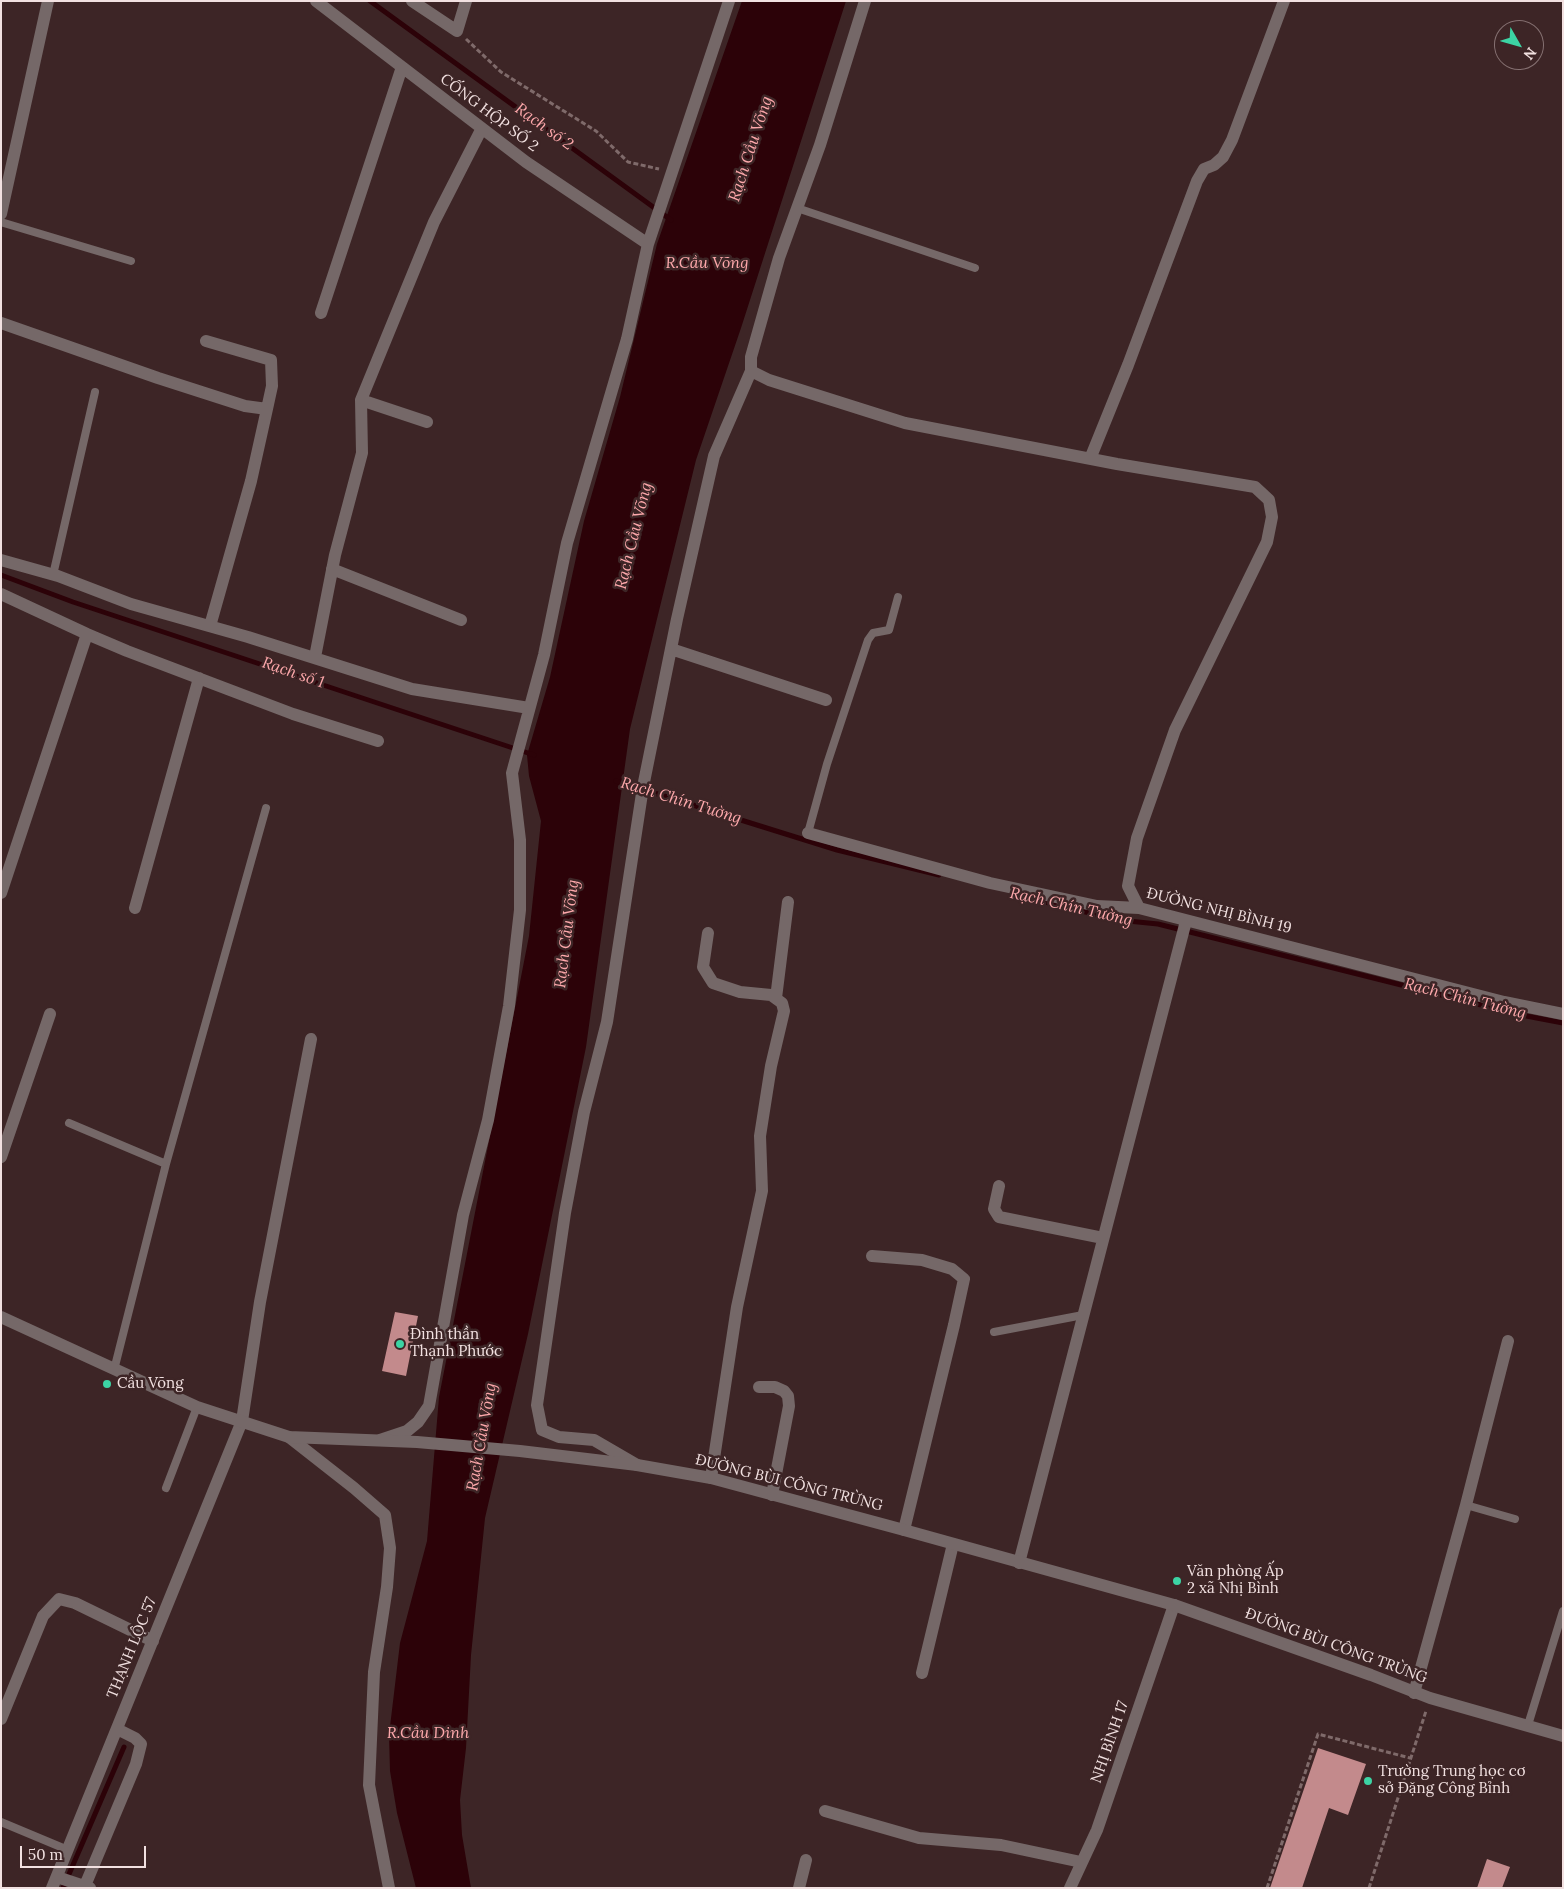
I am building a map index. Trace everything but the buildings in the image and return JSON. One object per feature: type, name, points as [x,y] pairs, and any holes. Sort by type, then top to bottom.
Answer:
[{"type":"street","points":[[1,214],[5,178],[48,1]]},
{"type":"street","name":"CỐNG HỘP SỐ 2","points":[[316,1],[526,162],[648,244]]},
{"type":"street","points":[[412,1],[457,31],[466,1]]},
{"type":"street","points":[[375,1441],[408,1431],[418,1422],[429,1406],[463,1214],[488,1120],[509,1006],[520,910],[520,840],[512,773],[544,655],[567,543],[627,339],[648,244],[729,1]]},
{"type":"street","points":[[637,1465],[594,1440],[559,1437],[542,1430],[537,1405],[565,1213],[584,1112],[607,1022],[643,787],[714,456],[751,371],[751,357],[779,258],[820,145],[865,1]]},
{"type":"street","points":[[1090,459],[1128,365],[1197,181],[1204,169],[1214,165],[1223,157],[1232,140],[1284,1]]},
{"type":"street","points":[[321,313],[402,67]]},
{"type":"street","points":[[315,657],[332,568],[362,453],[361,400],[434,222],[482,128]]},
{"type":"street","points":[[1,323],[245,406],[267,409]]},
{"type":"street","points":[[206,341],[271,360],[272,386],[251,481],[210,626]]},
{"type":"street","points":[[751,371],[769,380],[905,423],[1090,459],[1255,487],[1269,500],[1272,517],[1267,542],[1175,730],[1137,838],[1128,886],[1139,908]]},
{"type":"street","points":[[361,400],[427,422]]},
{"type":"street","points":[[1,560],[52,575],[131,604],[315,657],[412,689],[529,708]]},
{"type":"street","points":[[332,568],[461,620]]},
{"type":"street","points":[[1,594],[88,634],[199,678],[293,714],[378,741]]},
{"type":"street","points":[[1,893],[88,634]]},
{"type":"street","points":[[671,650],[826,700]]},
{"type":"street","points":[[135,908],[199,678]]},
{"type":"street","name":"ĐƯỜNG NHỊ BÌNH 19","points":[[808,832],[990,883],[1097,906],[1139,908],[1504,1002],[1563,1014]]},
{"type":"street","points":[[776,998],[788,902]]},
{"type":"street","points":[[1019,1562],[1186,921]]},
{"type":"street","points":[[708,933],[703,967],[713,983],[740,992],[771,995],[782,1003],[784,1011],[771,1066],[760,1136],[762,1191],[737,1308],[711,1478]]},
{"type":"street","points":[[1,1157],[50,1014]]},
{"type":"street","name":"THẠNH LỘC 57","points":[[56,1881],[242,1421],[260,1302],[311,1039]]},
{"type":"street","points":[[999,1186],[994,1209],[999,1216],[1103,1238]]},
{"type":"street","points":[[872,1256],[922,1260],[952,1269],[964,1279],[904,1530]]},
{"type":"street","name":"ĐƯỜNG BÙI CÔNG TRỪNG","points":[[1,1317],[196,1407],[289,1437],[417,1442],[520,1451],[637,1465],[711,1478],[1174,1605],[1371,1675],[1414,1693],[1563,1736]]},
{"type":"street","points":[[1414,1693],[1466,1505],[1508,1341]]},
{"type":"street","points":[[759,1386],[775,1387],[784,1391],[788,1396],[789,1406],[772,1496]]},
{"type":"street","points":[[289,1437],[385,1514],[390,1548],[387,1587],[374,1672],[369,1785],[389,1888]]},
{"type":"street","points":[[922,1673],[953,1544]]},
{"type":"street","points":[[1,1719],[43,1616],[59,1599],[75,1603],[153,1641]]},
{"type":"street","name":"NHỊ BÌNH 17","points":[[1070,1888],[1097,1830],[1174,1605]]},
{"type":"street","points":[[56,1881],[84,1886],[136,1764],[141,1744],[135,1738],[117,1729]]},
{"type":"street","points":[[825,1811],[919,1838],[1001,1845],[1081,1862]]},
{"type":"street","points":[[799,1888],[806,1860]]},
{"type":"lane","points":[[797,208],[975,268]]},
{"type":"lane","points":[[1,222],[131,261]]},
{"type":"lane","points":[[52,575],[95,392]]},
{"type":"lane","points":[[808,832],[827,764],[868,640],[873,633],[889,630],[898,597]]},
{"type":"lane","points":[[114,1370],[166,1164],[266,808]]},
{"type":"lane","points":[[69,1123],[166,1164]]},
{"type":"lane","points":[[994,1332],[1083,1316]]},
{"type":"lane","points":[[166,1488],[196,1407]]},
{"type":"lane","points":[[1466,1505],[1515,1519]]},
{"type":"lane","points":[[1528,1725],[1563,1611]]},
{"type":"lane","points":[[1,1822],[68,1850]]},
{"type":"path","points":[[457,31],[501,72],[596,131],[628,162],[672,172]]},
{"type":"path","points":[[1369,1888],[1430,1698]]},
{"type":"path","points":[[1267,1888],[1318,1734],[1410,1758]]},
{"type":"water","points":[[742,1],[846,1],[741,328],[696,460],[630,729],[586,1047],[528,1334],[485,1518],[471,1655],[466,1748],[460,1800],[462,1835],[471,1888],[416,1888],[397,1813],[390,1771],[389,1735],[400,1643],[427,1541],[439,1397],[529,936],[541,821],[529,776],[527,755],[550,677],[584,521],[620,397],[657,244]]},
{"type":"waterway","name":"Rạch số 2","points":[[370,1],[671,220]]},
{"type":"waterway","name":"Rạch số 1","points":[[1,575],[73,602],[534,755]]},
{"type":"waterway","name":"Rạch Chín Tường","points":[[616,781],[837,850],[939,875]]},
{"type":"waterway","name":"Rạch Chín Tường","points":[[1017,895],[1118,920],[1158,924],[1521,1015],[1563,1023]]},
{"type":"waterway","points":[[63,1888],[124,1747]]},
{"type":"place","name":"Đình thần Thạnh Phước","points":[[400,1344]]},
{"type":"place","name":"Cầu Võng","points":[[107,1384]]},
{"type":"place","name":"Văn phòng Ấp 2 xã Nhị Bình","points":[[1177,1581]]},
{"type":"place","name":"Trường Trung học cơ sở Đặng Công Bỉnh","points":[[1368,1781]]},
{"type":"water label","name":"Rạch Cầu Võng","points":[[751,149]]},
{"type":"water label","name":"R.Cầu Võng","points":[[707,263]]},
{"type":"water label","name":"Rạch Cầu Võng","points":[[634,536]]},
{"type":"water label","name":"Rạch Cầu Võng","points":[[567,934]]},
{"type":"water label","name":"Rạch Cầu Võng","points":[[482,1437]]},
{"type":"water label","name":"R.Cầu Dinh","points":[[428,1733]]}]
